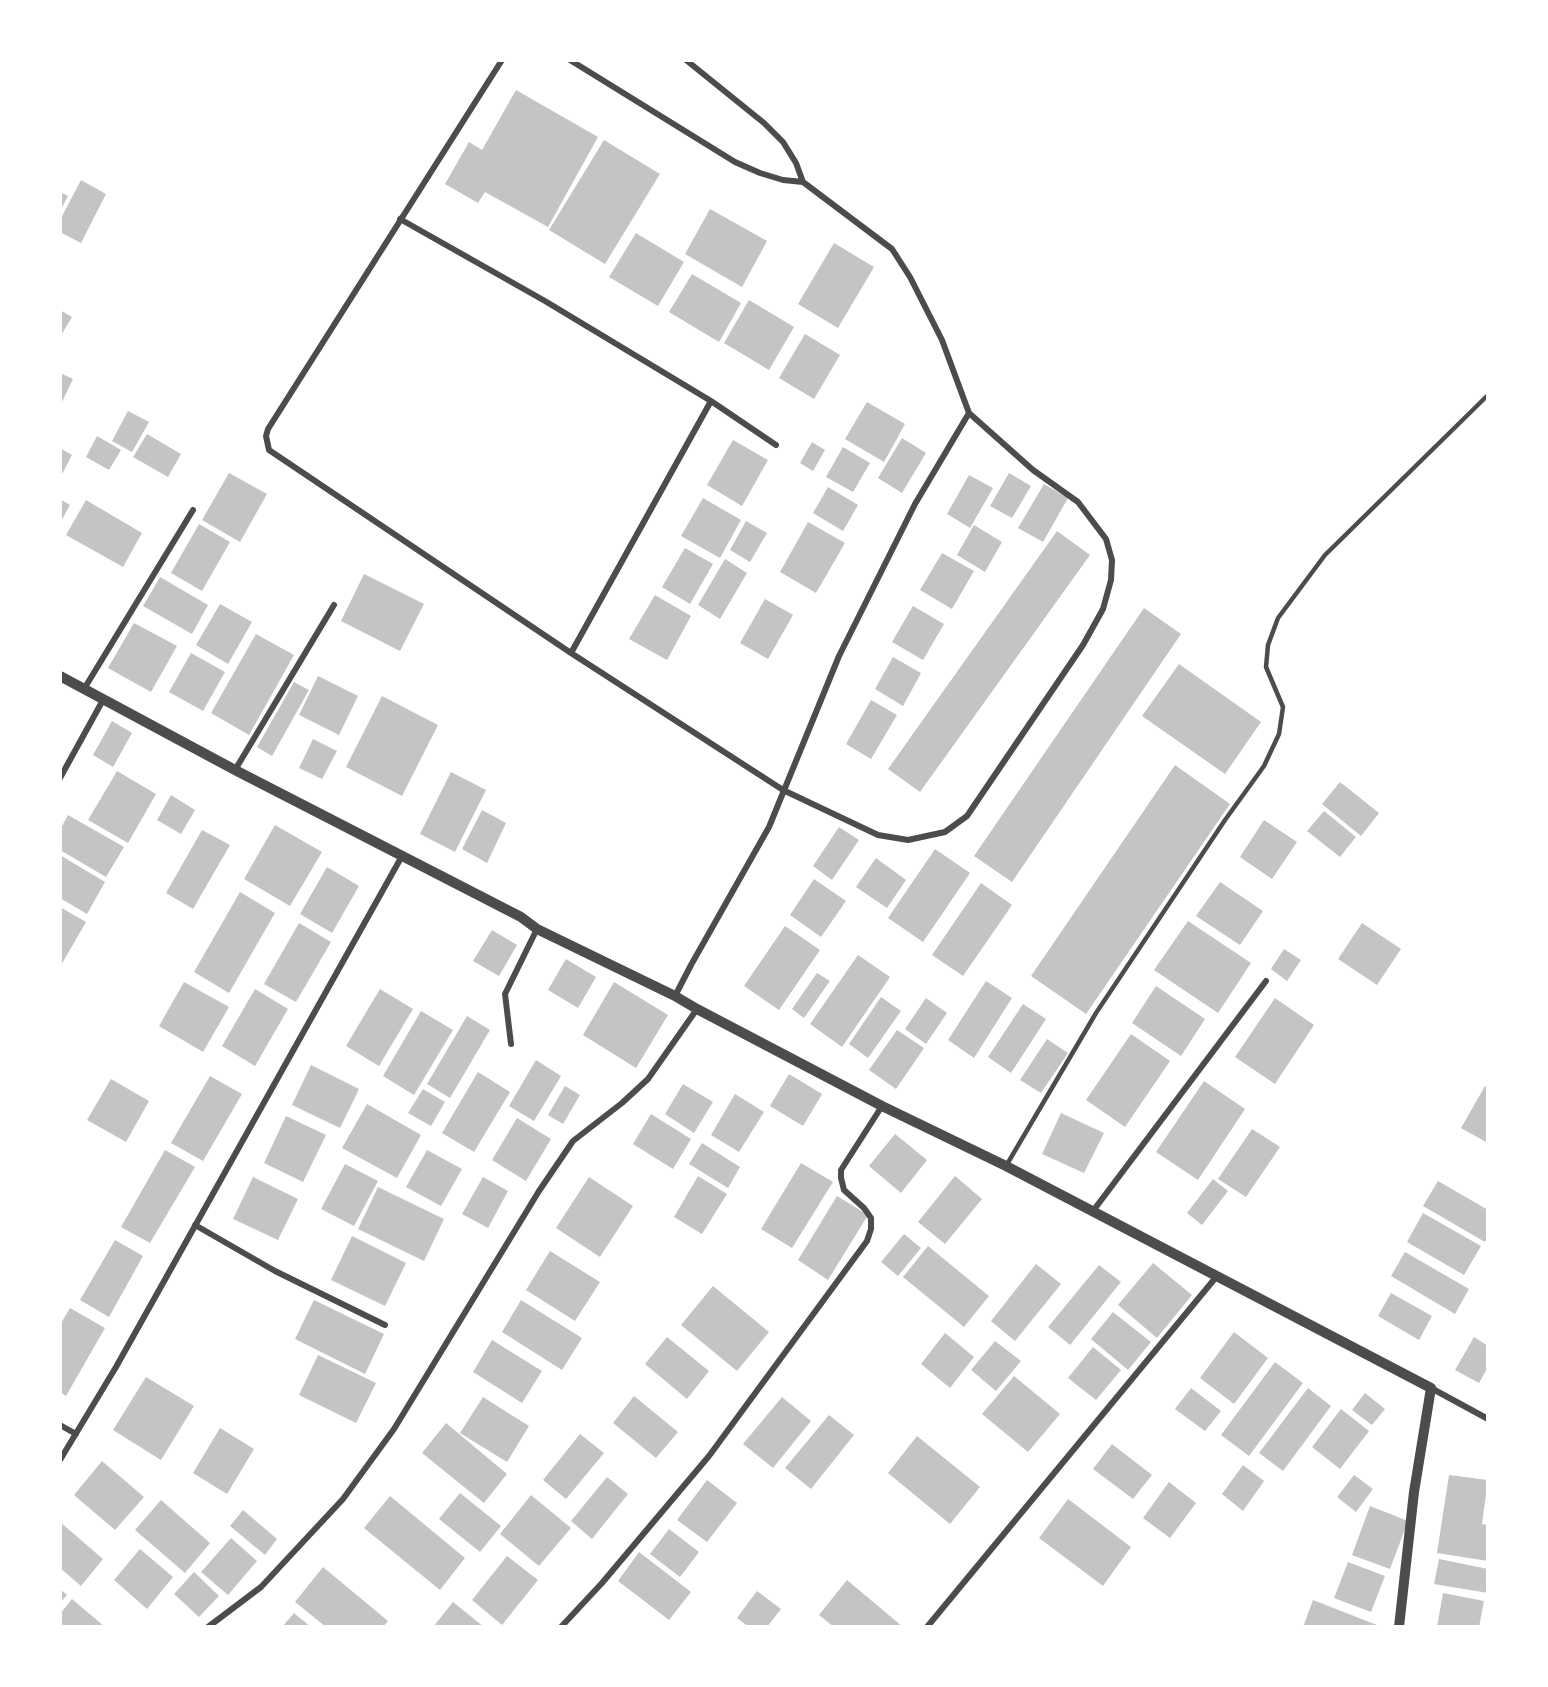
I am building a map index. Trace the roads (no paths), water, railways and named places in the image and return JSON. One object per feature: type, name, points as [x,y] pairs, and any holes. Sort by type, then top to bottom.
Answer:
[{"type":"street","points":[[502,60],[268,429],[266,436],[269,450],[571,653],[783,790],[878,835],[908,840],[945,832],[967,816],[1083,645],[1103,609],[1111,580],[1112,560],[1106,539],[1078,501],[1033,470],[969,413],[942,340],[910,277],[892,249],[803,182],[783,180],[735,162],[570,60]]},
{"type":"street","points":[[686,60],[764,123],[783,142],[803,182]]},
{"type":"street","points":[[400,219],[545,301],[711,400],[776,445]]},
{"type":"street","points":[[571,653],[711,400]]},
{"type":"street","points":[[675,996],[769,827],[839,656],[915,504],[969,413]]},
{"type":"street","points":[[84,689],[193,510]]},
{"type":"street","points":[[235,770],[334,605]]},
{"type":"street","points":[[60,676],[235,770],[521,917],[537,929],[675,996],[882,1106],[1094,1211],[1488,1419]]},
{"type":"street","points":[[60,778],[103,700]]},
{"type":"street","points":[[60,1460],[116,1367],[402,856]]},
{"type":"street","points":[[511,1044],[505,994],[537,929]]},
{"type":"street","points":[[1094,1211],[1266,981]]},
{"type":"street","points":[[208,1627],[261,1587],[343,1498],[394,1430],[539,1191],[573,1141],[622,1103],[648,1079],[697,1009]]},
{"type":"street","points":[[561,1627],[602,1583],[709,1456],[867,1241],[871,1229],[871,1218],[864,1208],[844,1190],[841,1170],[882,1106]]},
{"type":"street","points":[[195,1226],[275,1271],[385,1325]]},
{"type":"street","points":[[927,1627],[1218,1276]]},
{"type":"street","points":[[1399,1627],[1414,1492],[1431,1388]]},
{"type":"street","points":[[60,1425],[76,1434]]},
{"type":"lane","points":[[1006,1166],[1095,1013],[1264,766],[1279,734],[1282,707],[1266,667],[1268,645],[1278,618],[1325,555],[1488,395]]}]
